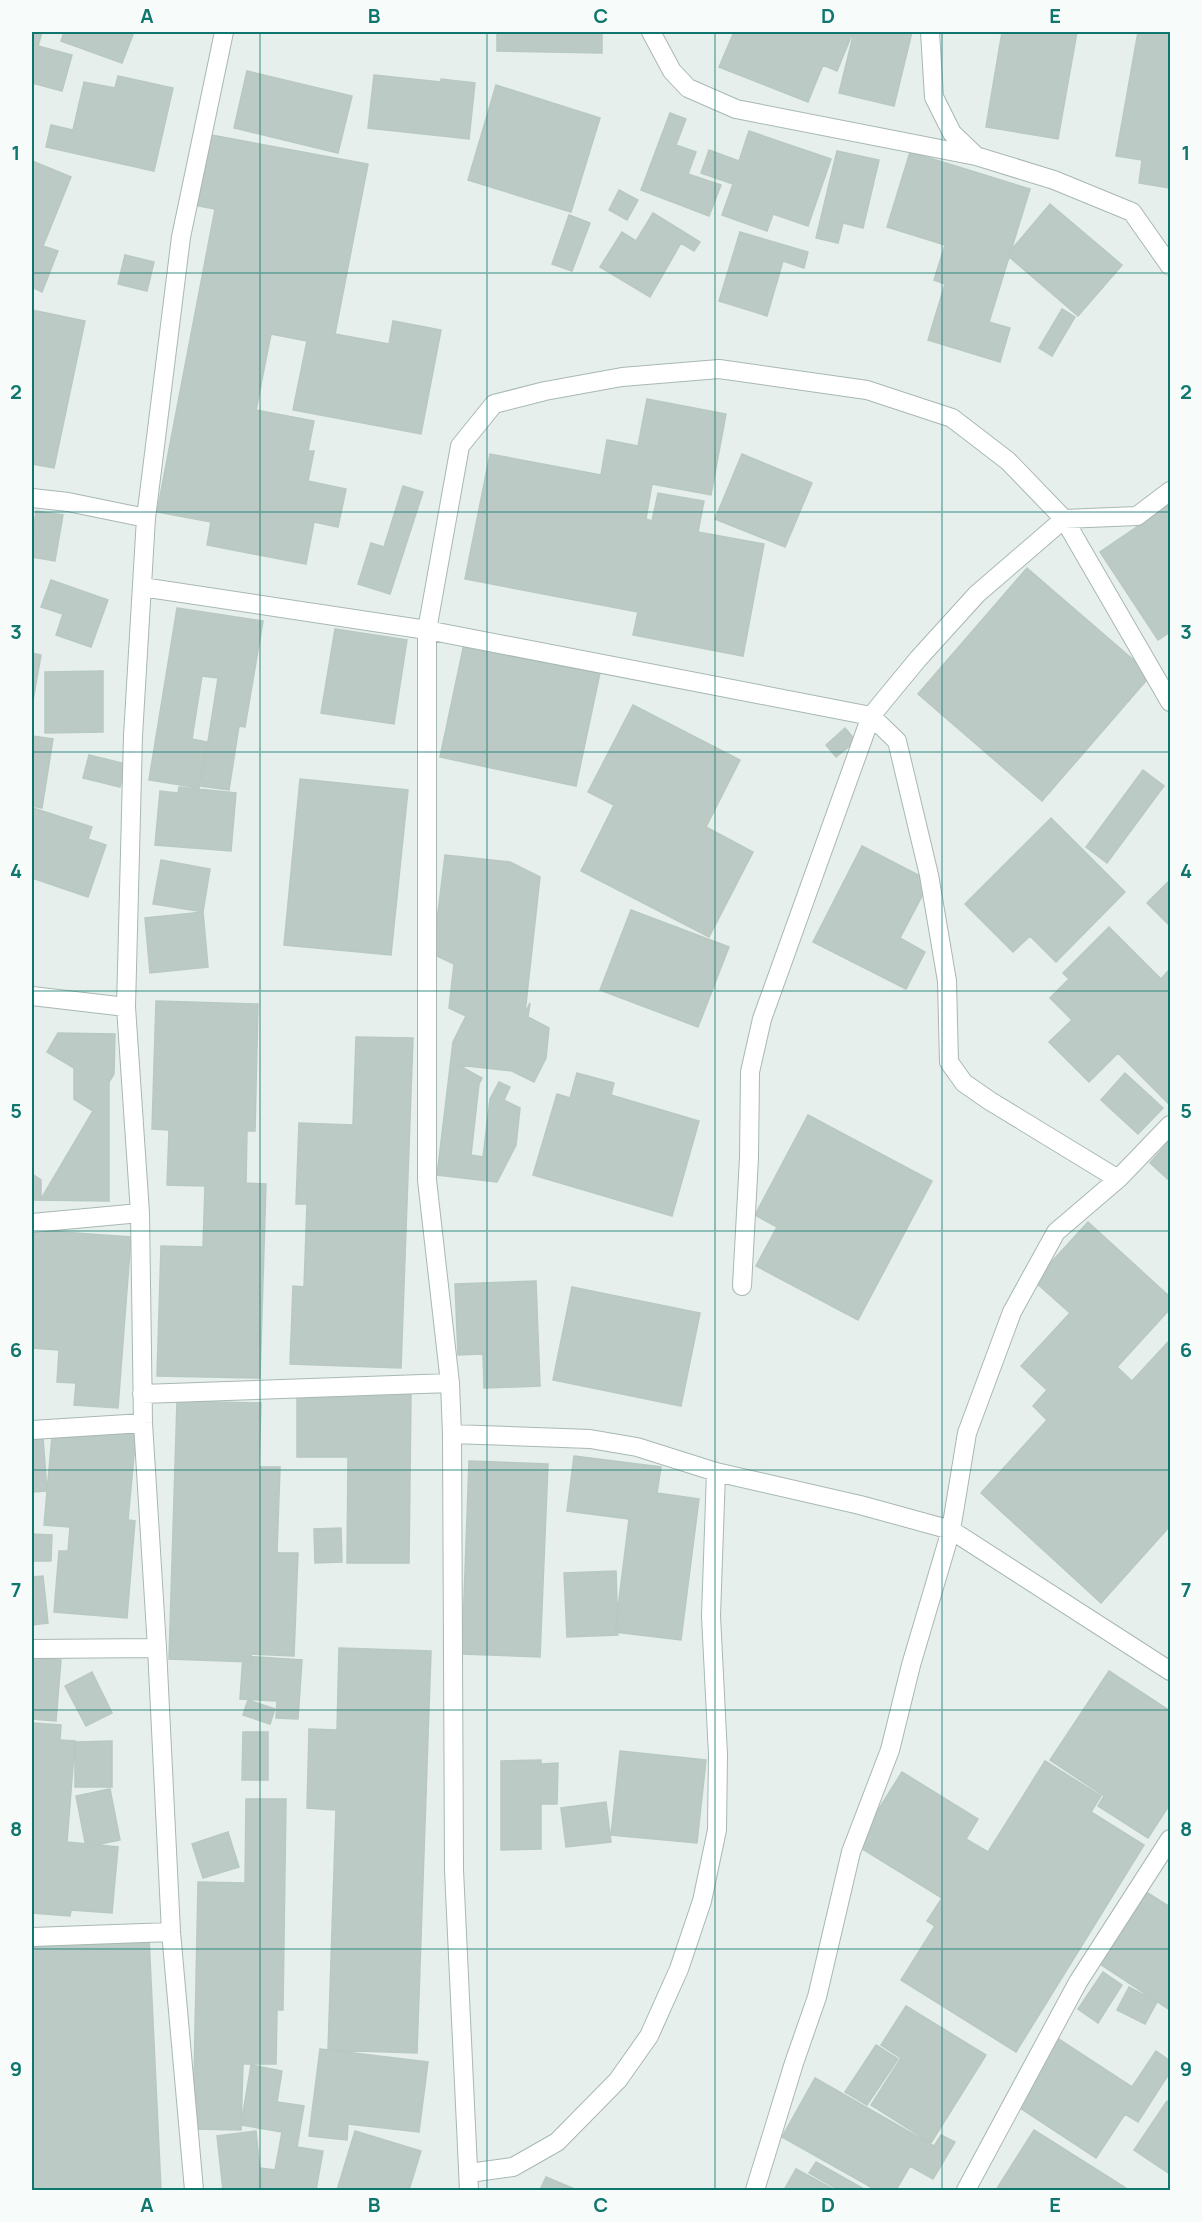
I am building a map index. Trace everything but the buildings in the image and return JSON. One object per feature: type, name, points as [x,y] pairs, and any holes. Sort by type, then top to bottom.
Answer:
[{"type":"street","points":[[194,2190],[171,1932],[143,1423],[140,1213],[126,1007],[134,736],[146,518],[181,237],[224,32]]},
{"type":"street","points":[[651,32],[672,71],[688,88],[736,109],[976,156],[1054,180],[1132,212],[1170,266]]},
{"type":"street","points":[[930,32],[934,96],[952,133],[976,156]]},
{"type":"street","points":[[716,1472],[711,1616],[718,1755],[717,1830],[702,1901],[679,1969],[649,2036],[618,2080],[557,2142],[513,2166],[469,2182],[454,1870],[450,1383],[427,1180],[427,630],[460,446],[494,404],[544,391],[622,377],[719,369],[867,390],[952,418],[1008,461],[1064,519],[1170,702]]},
{"type":"street","points":[[742,1286],[749,1158],[750,1072],[762,1020],[871,716],[918,659],[977,594],[1064,519],[1137,516],[1170,490]]},
{"type":"street","points":[[32,498],[68,502],[146,518]]},
{"type":"street","points":[[142,586],[427,630],[871,716],[897,741],[929,875],[947,981],[949,1062],[964,1083],[981,1095],[1118,1179]]},
{"type":"street","points":[[32,996],[126,1007]]},
{"type":"street","points":[[755,2190],[817,1997],[851,1852],[890,1750],[911,1665],[951,1530],[967,1433],[1012,1312],[1056,1232],[1118,1179],[1170,1125]]},
{"type":"street","points":[[32,1223],[140,1213]]},
{"type":"street","points":[[142,1394],[450,1383]]},
{"type":"street","points":[[32,1430],[143,1423]]},
{"type":"street","points":[[452,1434],[590,1438],[637,1447],[716,1472],[860,1505],[951,1530],[1170,1671]]},
{"type":"street","points":[[32,1649],[157,1648]]},
{"type":"street","points":[[966,2190],[1078,1982],[1170,1839]]},
{"type":"street","points":[[32,1937],[171,1932]]}]
